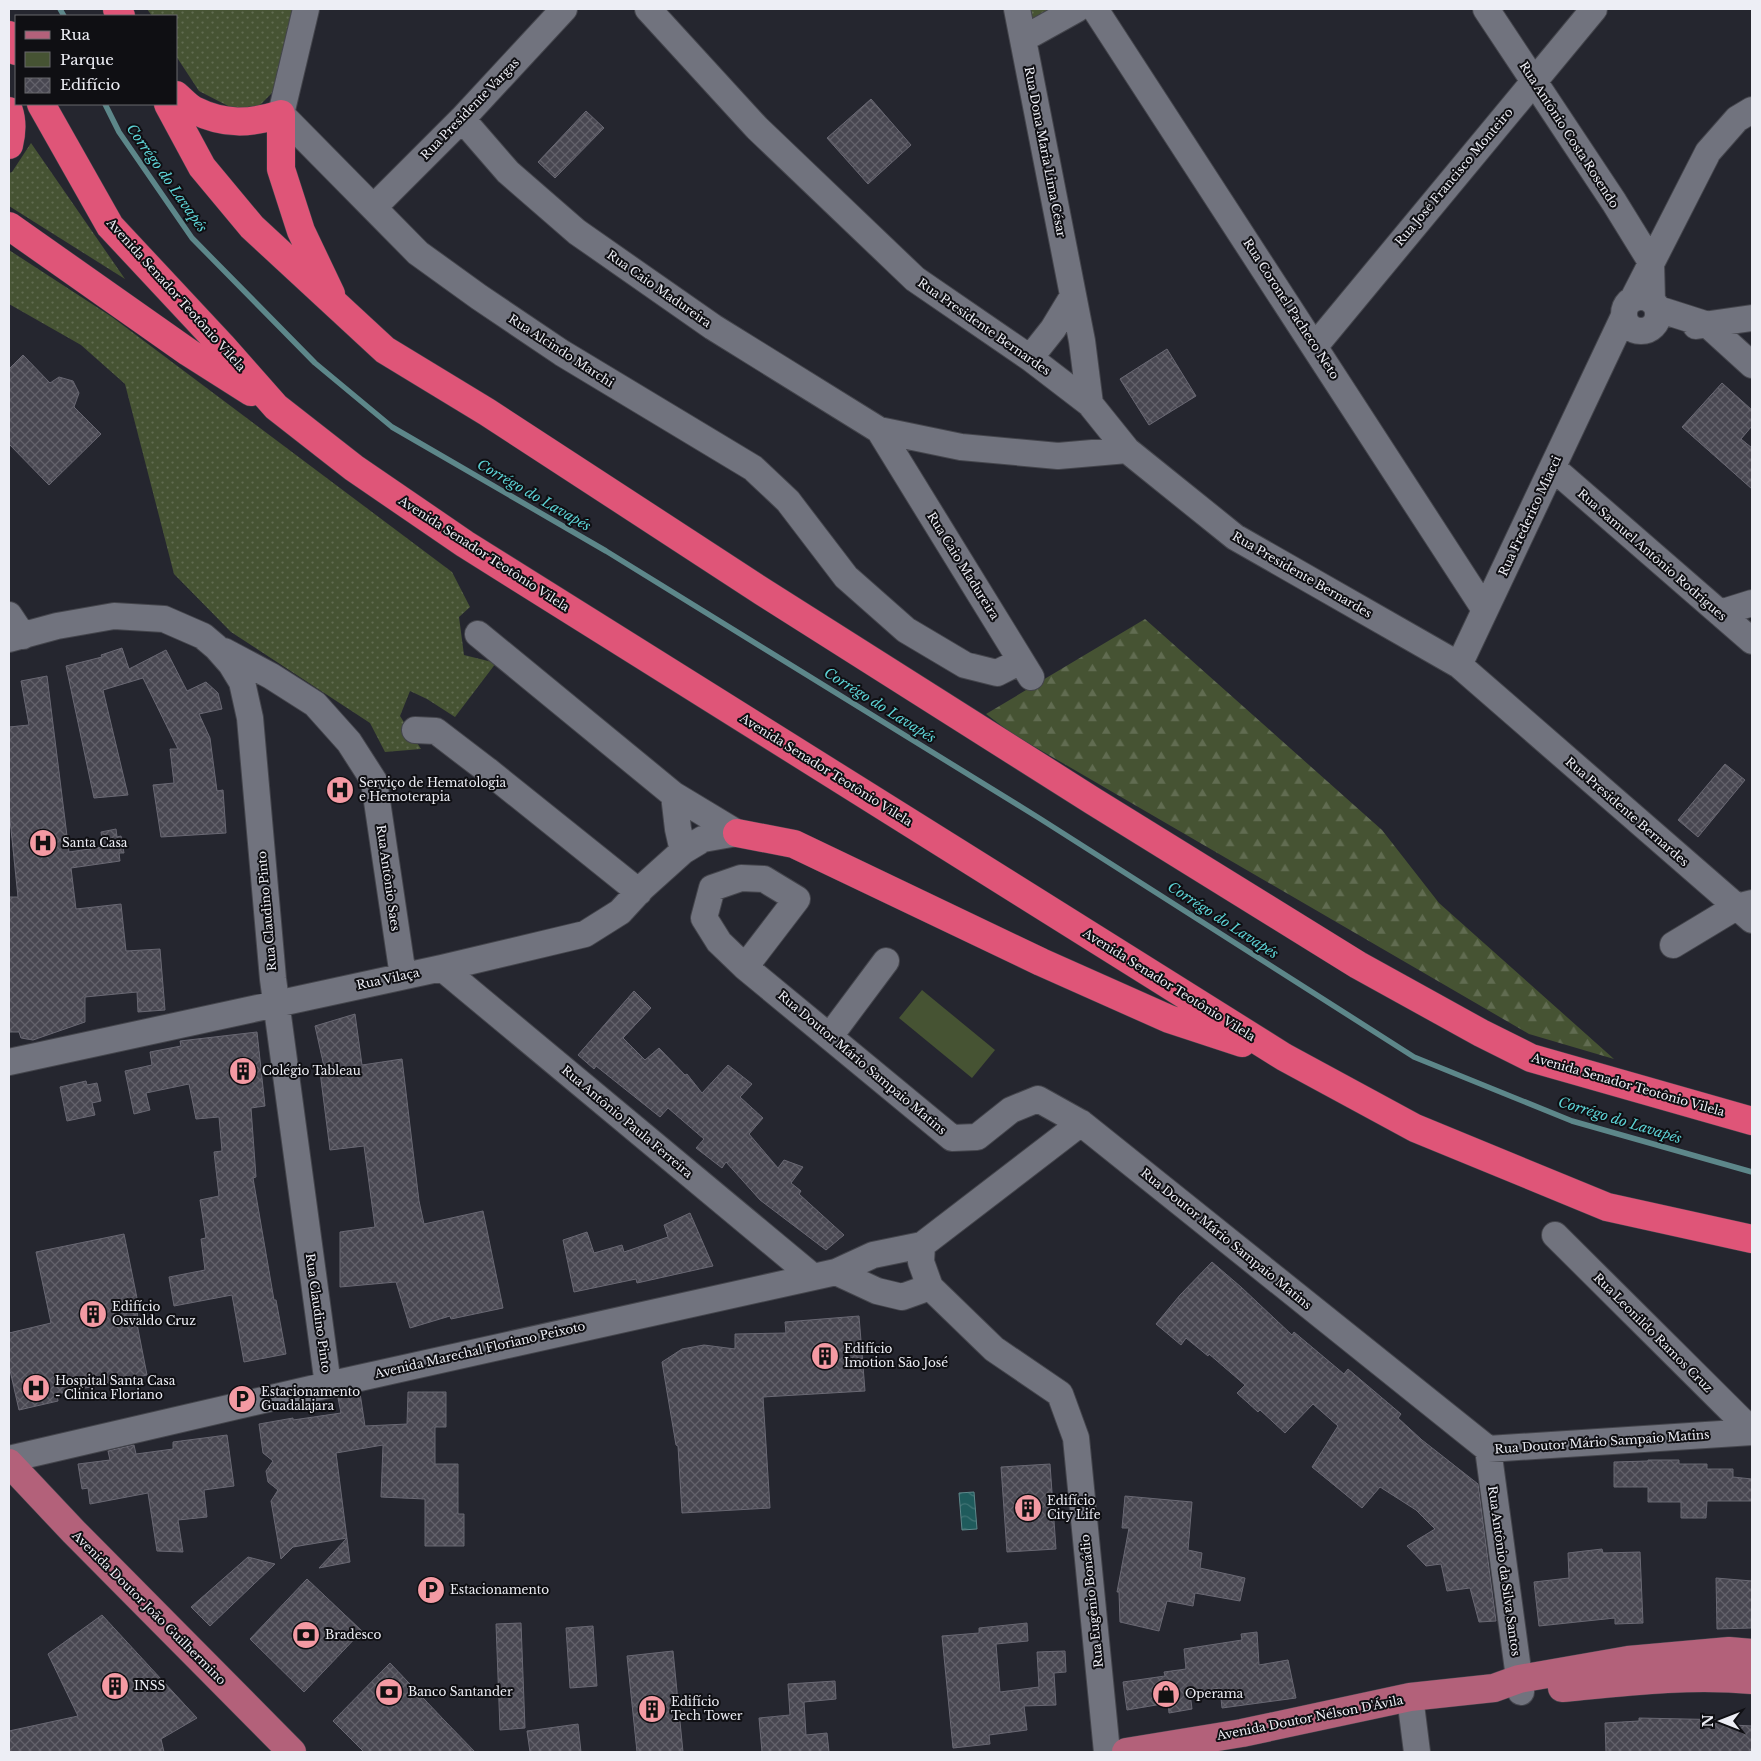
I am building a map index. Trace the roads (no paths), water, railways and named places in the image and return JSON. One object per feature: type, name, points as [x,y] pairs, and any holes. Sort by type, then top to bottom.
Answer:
[{"type":"highway","points":[[9,35],[15,49]]},
{"type":"highway","points":[[178,97],[193,109],[226,121],[253,122],[281,114],[281,169],[301,231],[338,308]]},
{"type":"highway","name":"Avenida Senador Teotônio Vilela","points":[[43,105],[110,226],[276,407],[354,468],[465,544],[1284,1057],[1415,1128],[1607,1208],[1752,1239]]},
{"type":"highway","name":"Avenida Senador Teotônio Vilela","points":[[169,105],[202,167],[252,227],[385,350],[487,412],[763,592],[1060,780],[1358,965],[1481,1033],[1531,1058],[1752,1121]]},
{"type":"highway","points":[[9,111],[12,121],[12,136],[9,145]]},
{"type":"highway","points":[[9,226],[188,352],[276,407]]},
{"type":"highway","points":[[737,833],[794,844],[1041,962],[1169,1019],[1284,1057]]},
{"type":"main road","name":"Avenida Doutor João Guilhermino","points":[[9,1461],[74,1532],[292,1752]]},
{"type":"main road","name":"Avenida Doutor Nélson D'Ávila","points":[[1511,1686],[1628,1660],[1729,1651],[1752,1653]]},
{"type":"main road","name":"Avenida Doutor Nélson D'Ávila","points":[[1126,1752],[1242,1732],[1410,1698],[1511,1686],[1727,1678],[1752,1680]]},
{"type":"street","points":[[281,114],[306,9]]},
{"type":"street","name":"Rua Presidente Vargas","points":[[374,207],[462,119],[564,9]]},
{"type":"street","name":"Rua Presidente Bernardes","points":[[648,9],[757,128],[915,279],[1030,358],[1090,404],[1126,450],[1235,537],[1459,665],[1747,910]]},
{"type":"street","name":"Rua Dona Maria Lima César","points":[[1017,9],[1082,341],[1090,404]]},
{"type":"street","points":[[1024,39],[1077,9]]},
{"type":"street","name":"Rua Coronel Pacheco Neto","points":[[1095,9],[1485,610]]},
{"type":"street","name":"Rua Antônio Costa Rosendo","points":[[1486,9],[1614,202],[1651,262]]},
{"type":"street","name":"Rua José Francisco Monteiro","points":[[1315,346],[1594,9]]},
{"type":"street","name":"Rua Frederico Miacci","points":[[1459,665],[1602,366],[1643,315],[1651,262],[1708,152],[1737,119],[1752,110]]},
{"type":"street","name":"Rua Alcindo Marchi","points":[[281,114],[418,253],[478,297],[562,353],[753,468],[788,501],[846,577],[906,630],[964,665],[997,673],[1026,669]]},
{"type":"street","name":"Rua Caio Madureira","points":[[462,119],[508,172],[577,232],[713,327],[879,430],[961,447],[1058,456],[1126,450]]},
{"type":"street","points":[[1030,358],[1053,329],[1073,296]]},
{"type":"street","points":[[1643,315],[1708,325],[1752,318]]},
{"type":"street","points":[[1708,325],[1752,364]]},
{"type":"street","name":"Rua Caio Madureira","points":[[879,430],[1026,669]]},
{"type":"street","name":"Rua Samuel Antônio Rodrigues","points":[[1553,468],[1752,641]]},
{"type":"street","points":[[1720,613],[1752,603]]},
{"type":"street","name":"Rua Claudino Pinto","points":[[13,630],[57,626],[114,616],[164,619],[203,636],[231,664],[242,682],[250,718],[276,1004],[328,1385]]},
{"type":"street","points":[[478,634],[674,795],[737,833]]},
{"type":"street","name":"Rua Antônio Saes","points":[[216,647],[272,676],[315,704],[349,742],[374,781],[403,976]]},
{"type":"street","points":[[415,730],[436,731],[639,892]]},
{"type":"street","points":[[674,795],[683,851]]},
{"type":"street","name":"Rua Vilaça","points":[[9,1062],[442,968],[585,934],[620,912],[683,851],[703,839],[737,833]]},
{"type":"street","points":[[1673,945],[1747,910]]},
{"type":"street","points":[[830,1036],[886,961]]},
{"type":"street","name":"Rua Doutor Mário Sampaio Matins","points":[[745,967],[952,1138],[977,1137],[1011,1110],[1038,1099],[1081,1123],[1488,1450],[1752,1432]]},
{"type":"street","name":"Rua Antônio Paula Ferreira","points":[[442,968],[824,1274]]},
{"type":"street","name":"Avenida Marechal Floriano Peixoto","points":[[9,1461],[328,1385],[824,1274],[873,1255],[922,1246],[1081,1123]]},
{"type":"street","name":"Rua Leonildo Ramos Cruz","points":[[1554,1235],[1752,1432]]},
{"type":"street","name":"Rua Eugênio Bonádio","points":[[922,1246],[921,1262],[930,1287],[994,1349],[1060,1394],[1076,1438],[1107,1752]]},
{"type":"street","points":[[824,1274],[902,1297],[930,1287]]},
{"type":"street","name":"Rua Antônio da Silva Santos","points":[[1488,1450],[1511,1686]]},
{"type":"street","points":[[1410,1698],[1417,1752]]},
{"type":"water","points":[[974,1492],[977,1529],[962,1530],[959,1493]]},
{"type":"waterway","name":"Corrégo do Lavapés","points":[[60,9],[63,15]]},
{"type":"waterway","name":"Corrégo do Lavapés","points":[[106,105],[119,132],[192,238],[315,363],[392,427],[606,551],[1039,818],[1414,1057],[1572,1121],[1752,1172]]},
{"type":"place","name":"Serviço de Hematologia e Hemoterapia","points":[[340,790]]},
{"type":"place","name":"Santa Casa","points":[[43,843]]},
{"type":"place","name":"Colégio Tableau","points":[[243,1071]]},
{"type":"place","name":"Edifício Osvaldo Cruz","points":[[93,1314]]},
{"type":"place","name":"Edifício Imotion São José","points":[[825,1356]]},
{"type":"place","name":"Hospital Santa Casa - Clinica Floriano","points":[[36,1388]]},
{"type":"place","name":"Estacionamento Guadalajara","points":[[242,1399]]},
{"type":"place","name":"Edifício City Life","points":[[1028,1508]]},
{"type":"place","name":"Estacionamento","points":[[431,1590]]},
{"type":"place","name":"Bradesco","points":[[306,1635]]},
{"type":"place","name":"INSS","points":[[115,1686]]},
{"type":"place","name":"Banco Santander","points":[[389,1692]]},
{"type":"place","name":"Operama","points":[[1166,1694]]},
{"type":"place","name":"Edifício Tech Tower","points":[[652,1709]]}]
